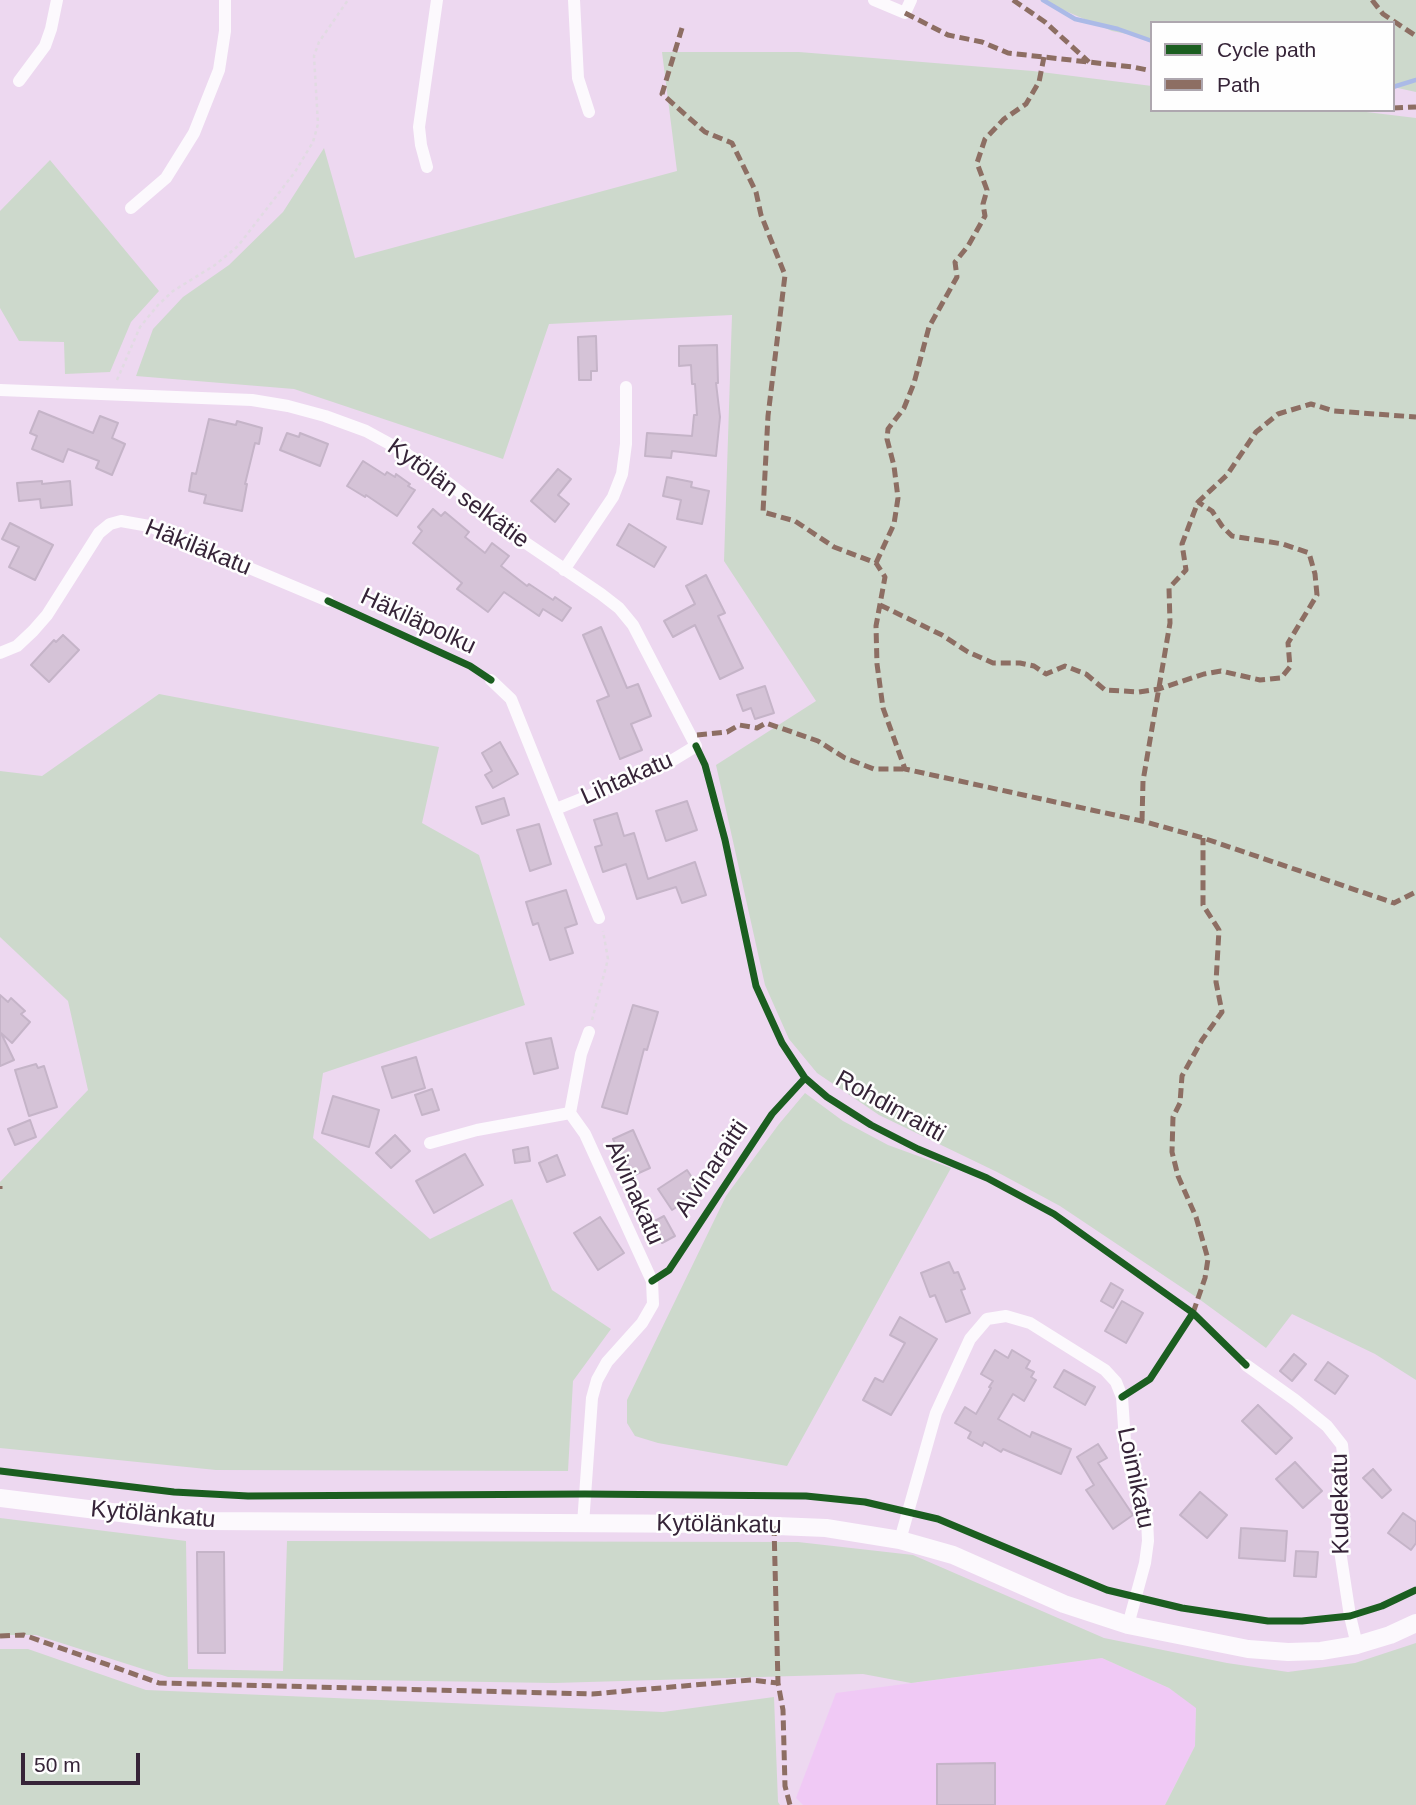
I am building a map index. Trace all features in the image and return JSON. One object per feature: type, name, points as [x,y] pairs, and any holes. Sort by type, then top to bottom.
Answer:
[{"type":"street","points":[[19,81],[45,46],[57,0]]},
{"type":"street","points":[[131,208],[166,178],[194,133],[219,70],[225,31],[225,0]]},
{"type":"street","points":[[427,167],[419,127],[437,0]]},
{"type":"street","points":[[574,0],[578,78],[589,112]]},
{"type":"street","points":[[874,0],[905,13],[911,0]]},
{"type":"street","points":[[564,570],[613,497],[622,474],[626,444],[626,387]]},
{"type":"street","name":"Kytölän selkätie","points":[[0,390],[252,400],[288,406],[366,431],[438,475],[619,608],[634,625],[696,746]]},
{"type":"street","name":"Häkiläkatu","points":[[0,653],[17,646],[33,631],[47,615],[99,533],[110,524],[121,521],[149,526],[328,601]]},
{"type":"street","name":"Lihtakatu","points":[[491,680],[511,699],[599,918]]},
{"type":"street","name":"Lihtakatu","points":[[556,809],[638,776],[696,746]]},
{"type":"street","points":[[430,1143],[477,1130],[570,1113],[580,1054],[589,1032]]},
{"type":"street","name":"Aivinakatu","points":[[570,1113],[585,1133],[652,1282],[653,1304],[642,1323],[607,1362],[597,1380],[592,1398],[583,1524]]},
{"type":"street","name":"Loimikatu","points":[[900,1540],[936,1413],[970,1339],[987,1319],[1006,1316],[1030,1323],[1105,1370],[1116,1382],[1122,1397],[1126,1456],[1147,1518],[1148,1541],[1145,1563],[1128,1625]]},
{"type":"street","name":"Kudekatu","points":[[1246,1365],[1327,1426],[1342,1445],[1344,1463],[1338,1487],[1336,1531],[1357,1645]]},
{"type":"street","name":"Kytölänkatu","points":[[0,1498],[160,1518],[206,1521],[727,1524],[826,1528],[900,1540],[953,1556],[1064,1604],[1128,1625],[1248,1649],[1321,1651],[1357,1645],[1390,1635],[1416,1623]]},
{"type":"path","points":[[114,393],[140,327],[173,291],[215,265],[237,246],[295,172],[313,142],[318,124],[314,57],[319,42],[348,0]]},
{"type":"path","points":[[589,1032],[608,959],[605,935],[599,918]]},
{"type":"shaded area","points":[[1102,1658],[1169,1688],[1196,1707],[1195,1746],[1165,1805],[803,1805],[796,1798],[836,1693]]},
{"type":"green space","points":[[1040,0],[1416,0],[1416,92],[1395,87],[1395,21],[1150,21],[1150,39],[1112,31]]},
{"type":"green space","points":[[662,52],[799,52],[1033,71],[1150,86],[1150,112],[1366,112],[1416,118],[1416,1380],[1375,1354],[1292,1314],[1266,1348],[1199,1299],[1060,1206],[879,1115],[817,1073],[789,1039],[765,985],[716,765],[816,701],[724,561],[732,315],[549,324],[503,459],[294,389],[136,376],[153,329],[183,297],[229,265],[283,212],[324,148],[355,258],[677,171]]},
{"type":"green space","points":[[50,160],[159,291],[131,322],[110,372],[65,374],[64,342],[19,341],[0,308],[0,211]]},
{"type":"green space","points":[[159,694],[439,747],[422,823],[479,855],[525,1005],[323,1073],[313,1138],[430,1239],[512,1199],[552,1290],[611,1329],[573,1381],[568,1471],[216,1470],[0,1448],[0,1182],[88,1090],[68,1001],[0,937],[0,771],[42,776]]},
{"type":"green space","points":[[805,1093],[843,1121],[888,1145],[951,1168],[787,1466],[658,1443],[635,1436],[627,1423],[627,1400],[726,1196]]},
{"type":"green space","points":[[0,1518],[186,1541],[188,1669],[283,1671],[287,1541],[798,1542],[913,1555],[1104,1638],[1227,1663],[1288,1672],[1355,1663],[1416,1643],[1416,1805],[1165,1805],[1195,1746],[1196,1708],[1169,1688],[1102,1658],[911,1683],[863,1674],[554,1683],[168,1677],[36,1635],[0,1635]]},
{"type":"green space","points":[[0,1649],[28,1649],[146,1690],[663,1712],[774,1697],[780,1805],[0,1805]]},
{"type":"building","points":[[596,336],[597,371],[591,371],[591,380],[579,380],[578,337]]},
{"type":"building","points":[[717,345],[716,383],[720,417],[716,456],[672,451],[671,458],[645,456],[647,433],[692,436],[694,415],[697,415],[695,384],[692,384],[691,365],[679,366],[679,346]]},
{"type":"building","points":[[39,411],[93,433],[100,416],[118,423],[112,438],[125,444],[112,475],[96,468],[99,461],[68,449],[63,462],[32,449],[37,436],[30,433]]},
{"type":"building","points":[[209,419],[236,425],[237,421],[262,428],[259,444],[255,443],[245,484],[242,511],[204,503],[206,495],[189,491],[192,473],[196,474]]},
{"type":"building","points":[[287,433],[299,437],[300,433],[328,444],[320,466],[280,450]]},
{"type":"building","points":[[363,461],[385,475],[387,472],[395,477],[396,474],[415,490],[397,516],[347,486]]},
{"type":"building","points":[[558,469],[571,479],[558,495],[569,504],[555,522],[531,501]]},
{"type":"building","points":[[667,477],[692,482],[691,487],[709,491],[702,524],[677,519],[681,500],[663,496]]},
{"type":"building","points":[[42,481],[42,484],[70,481],[72,505],[41,508],[40,499],[19,501],[17,483]]},
{"type":"building","points":[[433,509],[441,516],[445,512],[469,532],[465,537],[485,553],[492,543],[509,556],[501,566],[527,586],[529,584],[553,600],[555,597],[571,608],[562,621],[543,609],[539,616],[504,592],[488,612],[457,589],[462,583],[413,543],[422,531],[418,527]]},
{"type":"building","points":[[10,523],[53,545],[35,580],[9,567],[19,547],[2,539]]},
{"type":"building","points":[[629,524],[666,547],[654,567],[617,545]]},
{"type":"building","points":[[706,575],[725,613],[718,616],[743,668],[720,679],[695,625],[673,637],[664,621],[695,604],[686,586]]},
{"type":"building","points":[[601,627],[627,688],[638,684],[651,716],[631,724],[642,750],[620,759],[597,701],[609,696],[583,635]]},
{"type":"building","points":[[63,635],[79,650],[49,682],[31,665],[54,640],[56,642]]},
{"type":"building","points":[[765,686],[774,713],[755,719],[751,708],[743,711],[737,695]]},
{"type":"building","points":[[500,742],[518,774],[493,788],[485,775],[492,771],[482,753]]},
{"type":"building","points":[[504,798],[509,815],[482,824],[476,807]]},
{"type":"building","points":[[687,801],[697,830],[666,841],[656,811]]},
{"type":"building","points":[[617,813],[624,836],[634,833],[648,879],[695,862],[706,895],[682,903],[676,887],[637,899],[626,864],[603,872],[595,847],[602,845],[594,820]]},
{"type":"building","points":[[539,824],[551,864],[530,871],[517,830]]},
{"type":"building","points":[[566,890],[577,924],[565,928],[573,953],[550,960],[538,923],[533,925],[526,902]]},
{"type":"building","points":[[0,995],[8,1002],[11,998],[25,1011],[21,1014],[30,1022],[12,1043],[1,1033],[14,1060],[0,1066]]},
{"type":"building","points":[[633,1005],[658,1012],[647,1050],[644,1049],[627,1114],[602,1107]]},
{"type":"building","points":[[551,1038],[558,1068],[534,1074],[526,1043]]},
{"type":"building","points":[[416,1057],[425,1088],[392,1098],[382,1067]]},
{"type":"building","points":[[36,1064],[38,1068],[44,1066],[57,1107],[29,1116],[15,1070]]},
{"type":"building","points":[[432,1089],[439,1110],[422,1115],[415,1095]]},
{"type":"building","points":[[333,1096],[379,1110],[369,1147],[322,1133]]},
{"type":"building","points":[[30,1120],[36,1137],[15,1145],[8,1129]]},
{"type":"building","points":[[633,1130],[650,1168],[630,1177],[613,1139]]},
{"type":"building","points":[[395,1135],[410,1151],[391,1168],[376,1153]]},
{"type":"building","points":[[528,1147],[530,1161],[515,1163],[513,1150]]},
{"type":"building","points":[[465,1154],[483,1185],[434,1213],[416,1181]]},
{"type":"building","points":[[557,1155],[565,1175],[547,1182],[539,1163]]},
{"type":"building","points":[[687,1170],[701,1191],[672,1210],[658,1189]]},
{"type":"building","points":[[664,1216],[675,1236],[662,1243],[651,1223]]},
{"type":"building","points":[[600,1217],[624,1253],[598,1270],[574,1233]]},
{"type":"building","points":[[949,1262],[954,1273],[958,1272],[965,1289],[961,1290],[970,1313],[946,1322],[935,1295],[930,1297],[921,1273]]},
{"type":"building","points":[[1111,1283],[1123,1290],[1113,1308],[1101,1301]]},
{"type":"building","points":[[1122,1301],[1143,1313],[1126,1343],[1105,1331]]},
{"type":"building","points":[[900,1317],[937,1339],[891,1415],[863,1400],[875,1378],[883,1382],[905,1343],[890,1335]]},
{"type":"building","points":[[995,1350],[1008,1358],[1012,1350],[1030,1361],[1026,1368],[1034,1372],[1031,1377],[1036,1380],[1024,1401],[1013,1394],[998,1419],[1030,1437],[1032,1432],[1071,1449],[1061,1474],[1003,1449],[1001,1452],[984,1442],[982,1446],[968,1438],[971,1432],[955,1423],[965,1407],[976,1414],[991,1388],[989,1387],[993,1381],[981,1374]]},
{"type":"building","points":[[1294,1354],[1306,1364],[1292,1381],[1280,1371]]},
{"type":"building","points":[[1328,1362],[1348,1376],[1335,1394],[1315,1380]]},
{"type":"building","points":[[1064,1370],[1095,1387],[1085,1405],[1054,1387]]},
{"type":"building","points":[[1258,1405],[1292,1438],[1276,1454],[1242,1421]]},
{"type":"building","points":[[1098,1444],[1107,1458],[1098,1463],[1133,1515],[1113,1529],[1086,1490],[1094,1485],[1077,1457]]},
{"type":"building","points":[[1295,1462],[1322,1491],[1303,1508],[1276,1479]]},
{"type":"building","points":[[1373,1469],[1391,1490],[1382,1498],[1363,1478]]},
{"type":"building","points":[[1200,1492],[1227,1515],[1207,1538],[1180,1515]]},
{"type":"building","points":[[1403,1513],[1416,1522],[1416,1543],[1411,1550],[1388,1533]]},
{"type":"building","points":[[1241,1528],[1287,1531],[1285,1561],[1239,1558]]},
{"type":"building","points":[[1296,1551],[1318,1552],[1316,1577],[1294,1576]]},
{"type":"building","points":[[197,1552],[224,1552],[225,1653],[198,1653]]},
{"type":"building","points":[[995,1763],[995,1805],[937,1805],[937,1764]]},
{"type":"waterway","points":[[1043,0],[1075,19],[1118,29],[1150,40]]},
{"type":"waterway","points":[[1395,86],[1416,80]]},
{"type":"marked path","points":[[1013,0],[1045,22],[1089,62]]},
{"type":"marked path","points":[[1372,0],[1383,14],[1394,21]]},
{"type":"marked path","points":[[905,13],[948,35],[982,42],[1008,53],[1150,71]]},
{"type":"marked path","points":[[1395,22],[1416,36]]},
{"type":"marked path","points":[[682,28],[662,94],[705,132],[732,143],[756,192],[761,215],[785,275],[768,416],[763,512],[795,521],[834,547],[876,563],[885,577],[876,626],[877,664],[883,708],[905,769],[1142,821],[1203,838],[1394,903],[1416,892]]},
{"type":"marked path","points":[[876,563],[894,524],[898,498],[887,439],[888,429],[904,408],[914,383],[929,327],[957,277],[955,262],[968,246],[985,216],[983,204],[987,190],[977,163],[985,139],[1004,119],[1026,104],[1039,82],[1044,57]]},
{"type":"marked path","points":[[1395,108],[1416,107]]},
{"type":"marked path","points":[[1142,821],[1143,781],[1170,623],[1169,588],[1186,570],[1182,544],[1198,502],[1227,475],[1256,432],[1278,414],[1311,404],[1334,411],[1416,417]]},
{"type":"marked path","points":[[880,605],[993,663],[1020,663],[1034,666],[1046,674],[1065,666],[1086,674],[1105,690],[1139,692],[1159,689],[1221,671],[1260,680],[1281,678],[1290,667],[1288,643],[1317,595],[1309,553],[1283,544],[1232,536],[1212,511],[1198,502]]},
{"type":"marked path","points":[[697,735],[727,732],[739,725],[757,728],[766,723],[818,741],[845,758],[874,769],[905,769]]},
{"type":"marked path","points":[[1193,1313],[1205,1278],[1208,1259],[1172,1152],[1173,1117],[1180,1103],[1182,1076],[1202,1040],[1222,1012],[1216,982],[1219,930],[1203,905],[1203,838]]},
{"type":"marked path","points":[[774,1526],[778,1683]]},
{"type":"marked path","points":[[0,1636],[24,1635],[159,1683],[592,1694],[751,1680],[778,1683],[783,1710],[785,1786],[790,1805]]},
{"type":"cycle path","name":"Häkiläpolku","points":[[328,601],[470,666],[491,680]]},
{"type":"cycle path","name":"Rohdinraitti","points":[[696,746],[705,765],[725,840],[756,986],[782,1043],[805,1078],[827,1097],[871,1125],[918,1149],[987,1178],[1054,1214],[1193,1313],[1246,1365]]},
{"type":"cycle path","name":"Aivinaraitti","points":[[652,1281],[669,1270],[772,1114],[805,1078]]},
{"type":"cycle path","points":[[1122,1397],[1150,1379],[1193,1313]]},
{"type":"cycle path","points":[[0,1471],[174,1492],[248,1496],[806,1496],[865,1502],[938,1519],[1107,1590],[1182,1608],[1268,1621],[1350,1616],[1382,1606],[1416,1590]]}]
